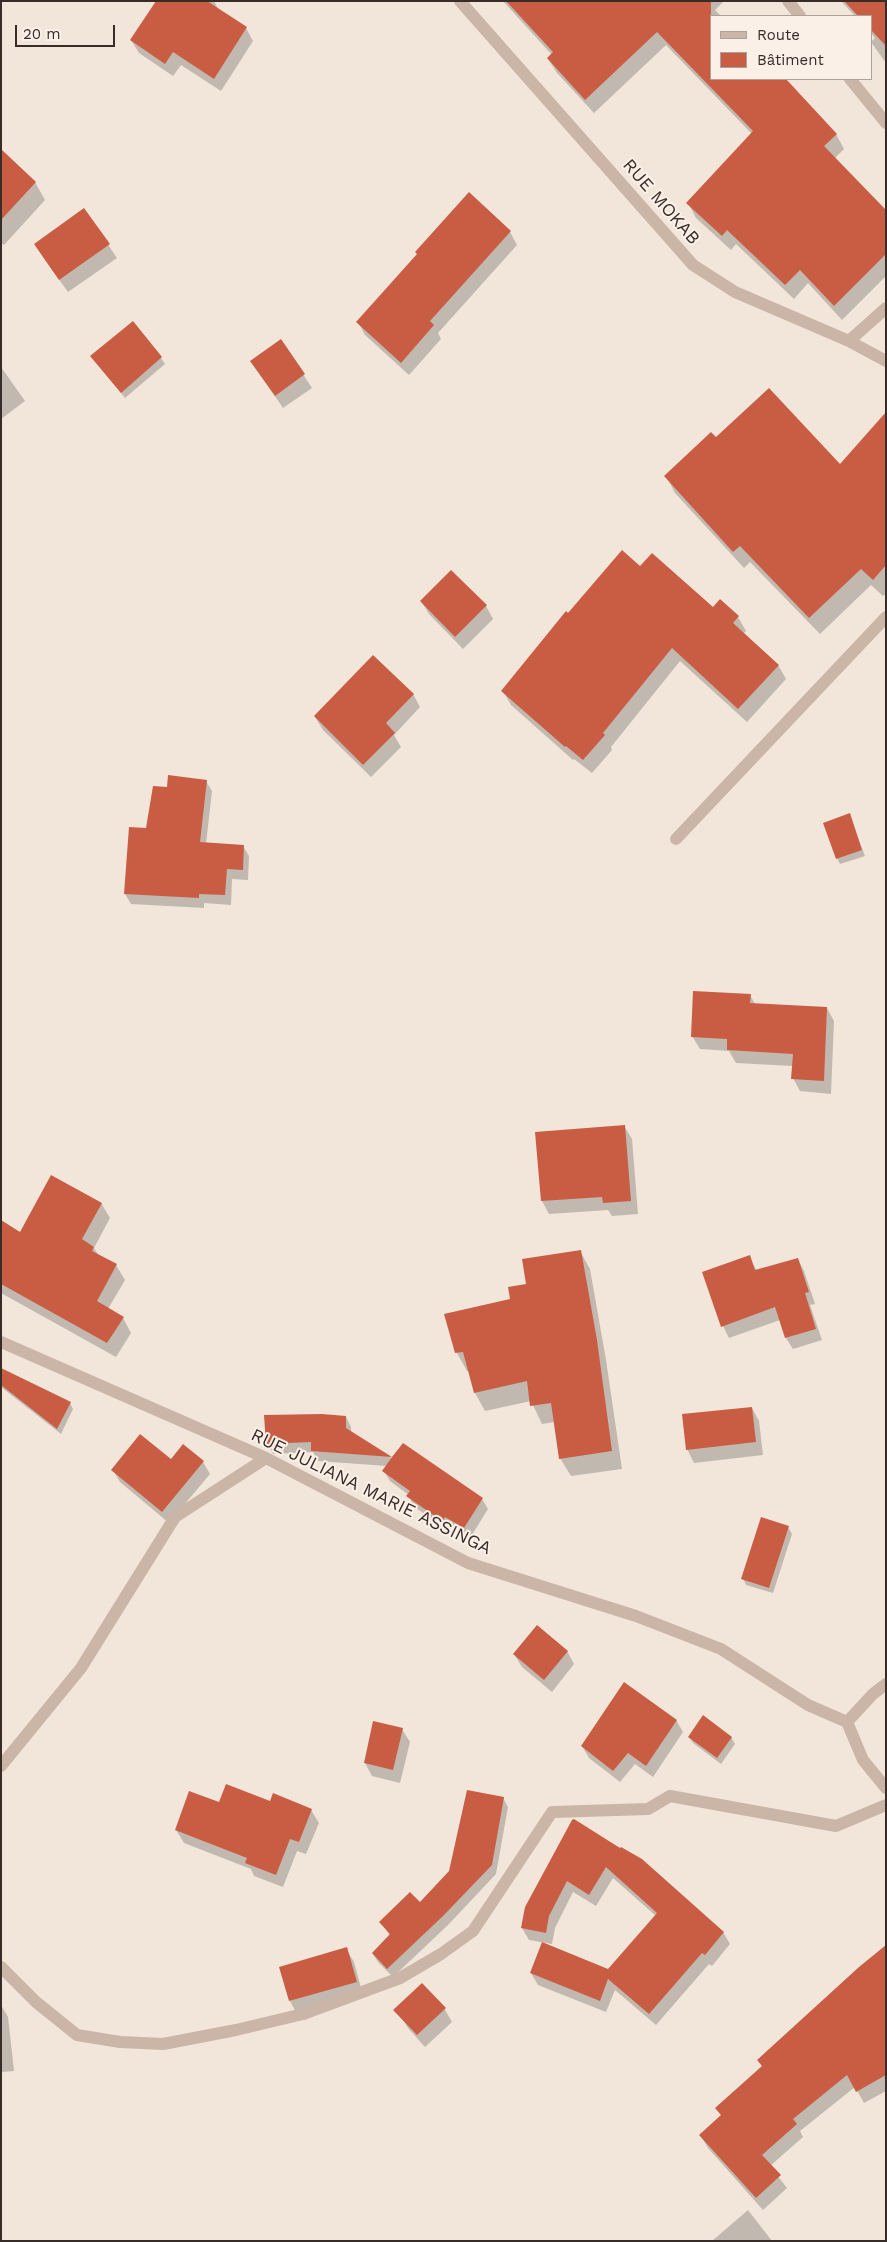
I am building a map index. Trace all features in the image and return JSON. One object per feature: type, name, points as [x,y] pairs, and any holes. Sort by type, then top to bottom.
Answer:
[{"type":"street","name":"RUE MOKAB","points":[[460,1],[693,265],[735,292],[849,341],[886,361]]},
{"type":"street","points":[[788,1],[799,15]]},
{"type":"street","points":[[851,80],[886,123]]},
{"type":"street","points":[[849,341],[886,308]]},
{"type":"street","points":[[676,839],[886,617]]},
{"type":"street","name":"RUE JULIANA MARIE ASSINGA","points":[[1,1342],[266,1458],[468,1563],[571,1598],[636,1616],[721,1649],[808,1704],[846,1722]]},
{"type":"street","points":[[1,1766],[81,1668],[175,1517],[266,1458]]},
{"type":"street","points":[[886,1684],[873,1694],[846,1722],[863,1760],[886,1788]]},
{"type":"street","points":[[1,1967],[36,2002],[77,2035],[120,2042],[163,2044],[236,2030],[303,2014],[400,1978],[433,1959],[473,1931],[552,1812],[648,1809],[670,1796],[836,1826],[886,1804]]},
{"type":"building","points":[[156,1],[207,1],[247,27],[214,79],[173,52],[165,64],[130,40]]},
{"type":"building","points":[[506,1],[711,1],[710,80],[787,80],[837,134],[824,146],[886,210],[886,254],[834,306],[800,270],[785,285],[727,230],[722,236],[686,203],[753,131],[657,32],[585,100],[547,58],[553,52]]},
{"type":"building","points":[[844,1],[886,1],[886,46],[872,31],[872,15],[857,15]]},
{"type":"building","points":[[1,149],[36,182],[1,220]]},
{"type":"building","points":[[469,192],[511,231],[430,321],[434,325],[401,363],[356,322]]},
{"type":"building","points":[[84,208],[110,244],[59,280],[34,244]]},
{"type":"building","points":[[133,321],[162,357],[121,393],[90,356]]},
{"type":"building","points":[[281,339],[305,374],[275,396],[250,361]]},
{"type":"building","points":[[769,388],[840,464],[886,412],[886,565],[873,580],[861,569],[809,618],[740,546],[733,552],[664,476],[711,432],[716,437]]},
{"type":"building","points":[[622,550],[640,566],[652,553],[713,607],[720,599],[739,616],[733,623],[779,665],[738,709],[672,648],[603,733],[605,735],[583,760],[565,747],[501,691],[566,611],[568,613]]},
{"type":"building","points":[[451,570],[487,605],[455,637],[420,601]]},
{"type":"building","points":[[373,655],[414,694],[386,723],[395,733],[363,765],[314,716]]},
{"type":"building","points":[[168,775],[207,780],[200,842],[244,845],[243,870],[227,869],[225,895],[199,894],[199,898],[124,894],[129,827],[146,828],[153,786],[167,787]]},
{"type":"building","points":[[850,813],[862,850],[836,859],[823,823]]},
{"type":"building","points":[[693,991],[751,994],[750,1003],[827,1007],[824,1081],[791,1079],[793,1054],[727,1050],[727,1039],[691,1037]]},
{"type":"building","points":[[625,1125],[631,1201],[603,1203],[602,1197],[541,1201],[535,1132]]},
{"type":"building","points":[[51,1175],[102,1203],[82,1239],[94,1247],[92,1251],[117,1264],[97,1301],[124,1317],[107,1343],[1,1284],[1,1220],[20,1232]]},
{"type":"building","points":[[581,1250],[597,1340],[612,1451],[559,1459],[551,1403],[530,1406],[527,1381],[474,1393],[463,1352],[455,1353],[444,1314],[510,1299],[508,1287],[526,1284],[522,1259]]},
{"type":"building","points":[[750,1255],[755,1270],[798,1258],[809,1292],[805,1293],[816,1329],[785,1338],[775,1307],[721,1327],[702,1272]]},
{"type":"building","points":[[1,1368],[71,1402],[57,1429],[1,1385]]},
{"type":"building","points":[[752,1407],[756,1442],[686,1450],[682,1414]]},
{"type":"building","points":[[322,1414],[346,1416],[346,1428],[392,1457],[311,1451],[311,1442],[266,1444],[264,1415]]},
{"type":"building","points":[[140,1434],[171,1459],[183,1444],[204,1461],[162,1512],[111,1470]]},
{"type":"building","points":[[403,1443],[483,1498],[464,1528],[445,1517],[442,1521],[406,1496],[410,1491],[382,1471]]},
{"type":"building","points":[[761,1517],[789,1526],[769,1588],[741,1579]]},
{"type":"building","points":[[537,1625],[568,1651],[544,1680],[513,1654]]},
{"type":"building","points":[[624,1682],[677,1720],[646,1766],[628,1753],[613,1771],[581,1746]]},
{"type":"building","points":[[703,1715],[732,1737],[717,1758],[688,1737]]},
{"type":"building","points":[[373,1721],[403,1728],[393,1770],[364,1763]]},
{"type":"building","points":[[226,1784],[270,1801],[273,1793],[312,1809],[299,1842],[290,1839],[276,1875],[245,1863],[247,1858],[175,1830],[189,1791],[219,1802]]},
{"type":"building","points":[[467,1790],[504,1797],[492,1865],[443,1916],[387,1969],[372,1953],[390,1934],[379,1922],[410,1892],[420,1902],[449,1871]]},
{"type":"building","points":[[574,1819],[620,1848],[642,1859],[724,1932],[705,1955],[702,1953],[649,2014],[608,1979],[600,2001],[530,1973],[542,1942],[608,1969],[657,1913],[606,1867],[589,1895],[567,1881],[549,1916],[546,1933],[521,1928],[525,1907]]},
{"type":"building","points":[[886,1945],[886,2075],[856,2092],[847,2075],[793,2119],[797,2124],[762,2155],[781,2175],[756,2198],[699,2135],[721,2115],[715,2108],[762,2066],[757,2060],[859,1967]]},
{"type":"building","points":[[347,1947],[357,1982],[289,2001],[279,1967]]},
{"type":"building","points":[[422,1983],[446,2008],[417,2035],[393,2010]]}]
